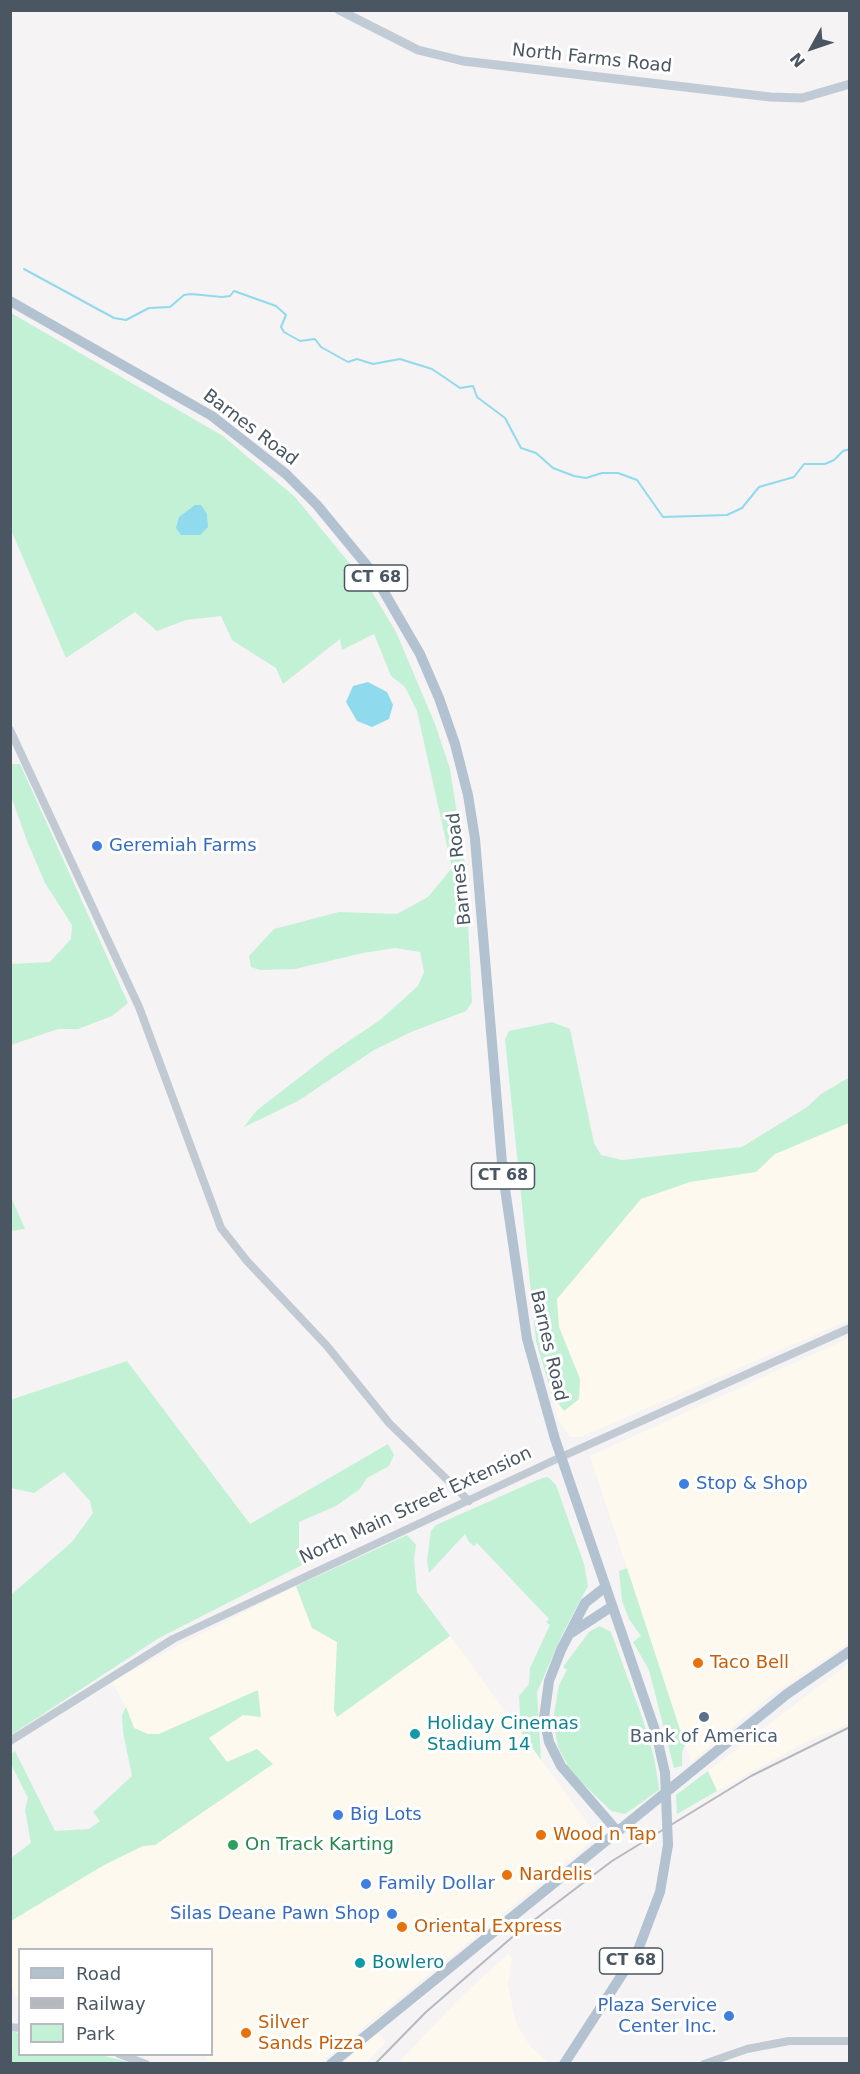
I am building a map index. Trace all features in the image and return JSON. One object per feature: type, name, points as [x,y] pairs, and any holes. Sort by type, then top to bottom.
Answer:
[{"type":"main road","name":"North Farms Road","points":[[339,10],[418,50],[463,61],[770,97],[802,98],[849,84]]},
{"type":"main road","name":"Barnes Road","points":[[10,301],[212,416],[286,474],[317,505],[373,573],[420,654],[440,698],[455,744],[468,795],[479,884],[503,1175],[516,1279],[535,1377],[604,1588],[656,1733],[665,1773],[668,1845],[660,1892],[638,1950],[564,2064]]},
{"type":"main road","points":[[604,1588],[585,1603],[561,1650],[549,1681],[545,1702],[546,1734],[561,1766],[617,1831]]},
{"type":"main road","points":[[571,1634],[611,1607]]},
{"type":"main road","points":[[332,2064],[787,1694],[849,1651]]},
{"type":"street","points":[[10,730],[142,1013],[221,1228],[247,1261],[327,1346],[388,1423],[469,1501]]},
{"type":"street","name":"North Main Street Extension","points":[[10,1740],[173,1639],[561,1456],[849,1328]]},
{"type":"street","points":[[704,2064],[747,2049],[789,2041],[849,2041]]},
{"type":"street","points":[[122,2056],[146,2064]]},
{"type":"shaded area","points":[[849,1099],[849,1320],[581,1437],[570,1437],[557,1418],[527,1195],[746,1155]]},
{"type":"shaded area","points":[[849,1338],[849,1643],[768,1697],[691,1762],[590,1456]]},
{"type":"shaded area","points":[[296,1586],[312,1628],[337,1642],[334,1710],[338,1717],[450,1636],[591,1828],[593,1836],[590,1843],[320,2063],[210,2063],[206,2056],[213,2056],[213,1948],[18,1948],[18,2000],[11,1986],[10,1921],[104,1865],[143,1846],[155,1845],[272,1764],[227,1762],[209,1738],[243,1715],[258,1690],[159,1734],[148,1734],[134,1728],[126,1707],[112,1682]]},
{"type":"shaded area","points":[[849,1663],[849,1724],[811,1739],[717,1791],[708,1771]]},
{"type":"shaded area","points":[[509,1953],[512,1958],[508,1984],[516,2023],[530,2046],[548,2063],[398,2063],[461,1997]]},
{"type":"shaded area","points":[[378,2033],[386,2042],[366,2063],[342,2063]]},
{"type":"green space","points":[[11,313],[223,436],[295,497],[369,587],[396,632],[435,724],[450,769],[465,865],[472,1002],[466,1011],[411,1032],[374,1050],[298,1101],[244,1127],[256,1111],[331,1053],[380,1020],[418,986],[424,972],[420,952],[395,948],[295,969],[260,970],[251,967],[249,956],[274,929],[339,912],[397,914],[428,897],[452,868],[417,711],[405,687],[391,676],[374,634],[342,650],[340,639],[283,684],[276,668],[232,640],[221,616],[186,620],[157,631],[135,612],[66,658],[11,530]]},
{"type":"green space","points":[[11,764],[20,764],[128,1003],[112,1016],[78,1029],[58,1029],[11,1045],[11,964],[50,962],[71,939],[72,925],[45,883],[27,841],[11,796]]},
{"type":"green space","points":[[552,1022],[570,1029],[594,1143],[601,1155],[622,1160],[742,1147],[850,1077],[849,1123],[775,1154],[756,1172],[690,1182],[641,1199],[557,1299],[559,1327],[580,1379],[579,1399],[564,1411],[552,1395],[536,1341],[505,1039],[509,1031]]},
{"type":"green space","points":[[11,1197],[25,1229],[11,1231]]},
{"type":"green space","points":[[127,1361],[250,1524],[388,1444],[394,1455],[389,1466],[367,1478],[360,1489],[336,1506],[299,1522],[299,1555],[306,1563],[159,1638],[11,1735],[12,1594],[72,1542],[93,1513],[90,1501],[64,1472],[34,1493],[11,1488],[10,1400]]},
{"type":"green space","points":[[548,1477],[556,1485],[584,1564],[588,1586],[564,1631],[537,1692],[541,1760],[516,1725],[520,1713],[519,1696],[529,1684],[530,1668],[550,1625],[546,1622],[549,1619],[477,1543],[474,1546],[469,1542],[465,1534],[429,1573],[427,1561],[431,1531],[436,1525]]},
{"type":"green space","points":[[407,1535],[416,1545],[414,1559],[417,1592],[450,1636],[337,1717],[334,1710],[337,1642],[312,1628],[296,1586]]},
{"type":"green space","points":[[627,1568],[685,1745],[682,1752],[682,1766],[674,1768],[649,1670],[633,1642],[641,1636],[629,1619],[622,1601],[619,1571]]},
{"type":"green space","points":[[600,1626],[611,1632],[642,1717],[654,1757],[659,1787],[659,1790],[625,1814],[611,1811],[567,1768],[558,1747],[553,1720],[559,1685],[567,1670],[563,1667],[589,1632]]},
{"type":"green space","points":[[258,1690],[261,1717],[243,1715],[209,1738],[227,1762],[257,1749],[273,1764],[155,1845],[143,1846],[104,1865],[11,1921],[11,1858],[31,1843],[25,1810],[28,1798],[11,1764],[11,1754],[15,1751],[55,1831],[89,1829],[100,1821],[93,1812],[132,1776],[123,1732],[122,1715],[126,1707],[134,1728],[148,1734],[159,1734]]},
{"type":"green space","points":[[708,1771],[717,1791],[677,1814],[676,1795]]},
{"type":"green space","points":[[10,2031],[18,2033],[18,2056],[104,2056],[133,2063],[11,2063]]},
{"type":"water","points":[[195,505],[201,505],[207,514],[208,527],[200,535],[181,535],[176,528],[179,517]]},
{"type":"water","points":[[368,682],[387,692],[393,705],[389,719],[372,727],[357,721],[346,702],[353,686]]},
{"type":"waterway","points":[[24,269],[114,318],[126,320],[149,308],[170,307],[184,295],[191,294],[222,297],[230,296],[234,291],[276,306],[286,315],[281,327],[284,332],[300,341],[315,339],[321,347],[348,362],[357,359],[373,364],[400,359],[432,369],[460,388],[473,386],[477,397],[505,418],[521,448],[536,453],[553,468],[574,476],[586,478],[602,473],[618,473],[637,480],[663,517],[727,515],[742,508],[759,487],[794,477],[804,464],[825,464],[834,460],[843,451],[850,449]]},
{"type":"railway","points":[[375,2064],[426,2012],[517,1933],[612,1861],[751,1776],[850,1727]]},
{"type":"place","name":"Geremiah Farms","points":[[97,846]]},
{"type":"place","name":"Stop & Shop","points":[[684,1484]]},
{"type":"place","name":"Taco Bell","points":[[698,1663]]},
{"type":"place","name":"Bank of America","points":[[704,1717]]},
{"type":"place","name":"Holiday Cinemas Stadium 14","points":[[415,1734]]},
{"type":"place","name":"Big Lots","points":[[338,1815]]},
{"type":"place","name":"Wood n Tap","points":[[541,1835]]},
{"type":"place","name":"On Track Karting","points":[[233,1845]]},
{"type":"place","name":"Nardelis","points":[[507,1875]]},
{"type":"place","name":"Family Dollar","points":[[366,1884]]},
{"type":"place","name":"Silas Deane Pawn Shop","points":[[392,1914]]},
{"type":"place","name":"Oriental Express","points":[[402,1927]]},
{"type":"place","name":"Bowlero","points":[[360,1963]]},
{"type":"place","name":"Plaza Service Center Inc.","points":[[729,2016]]},
{"type":"place","name":"Silver Sands Pizza","points":[[246,2033]]}]
